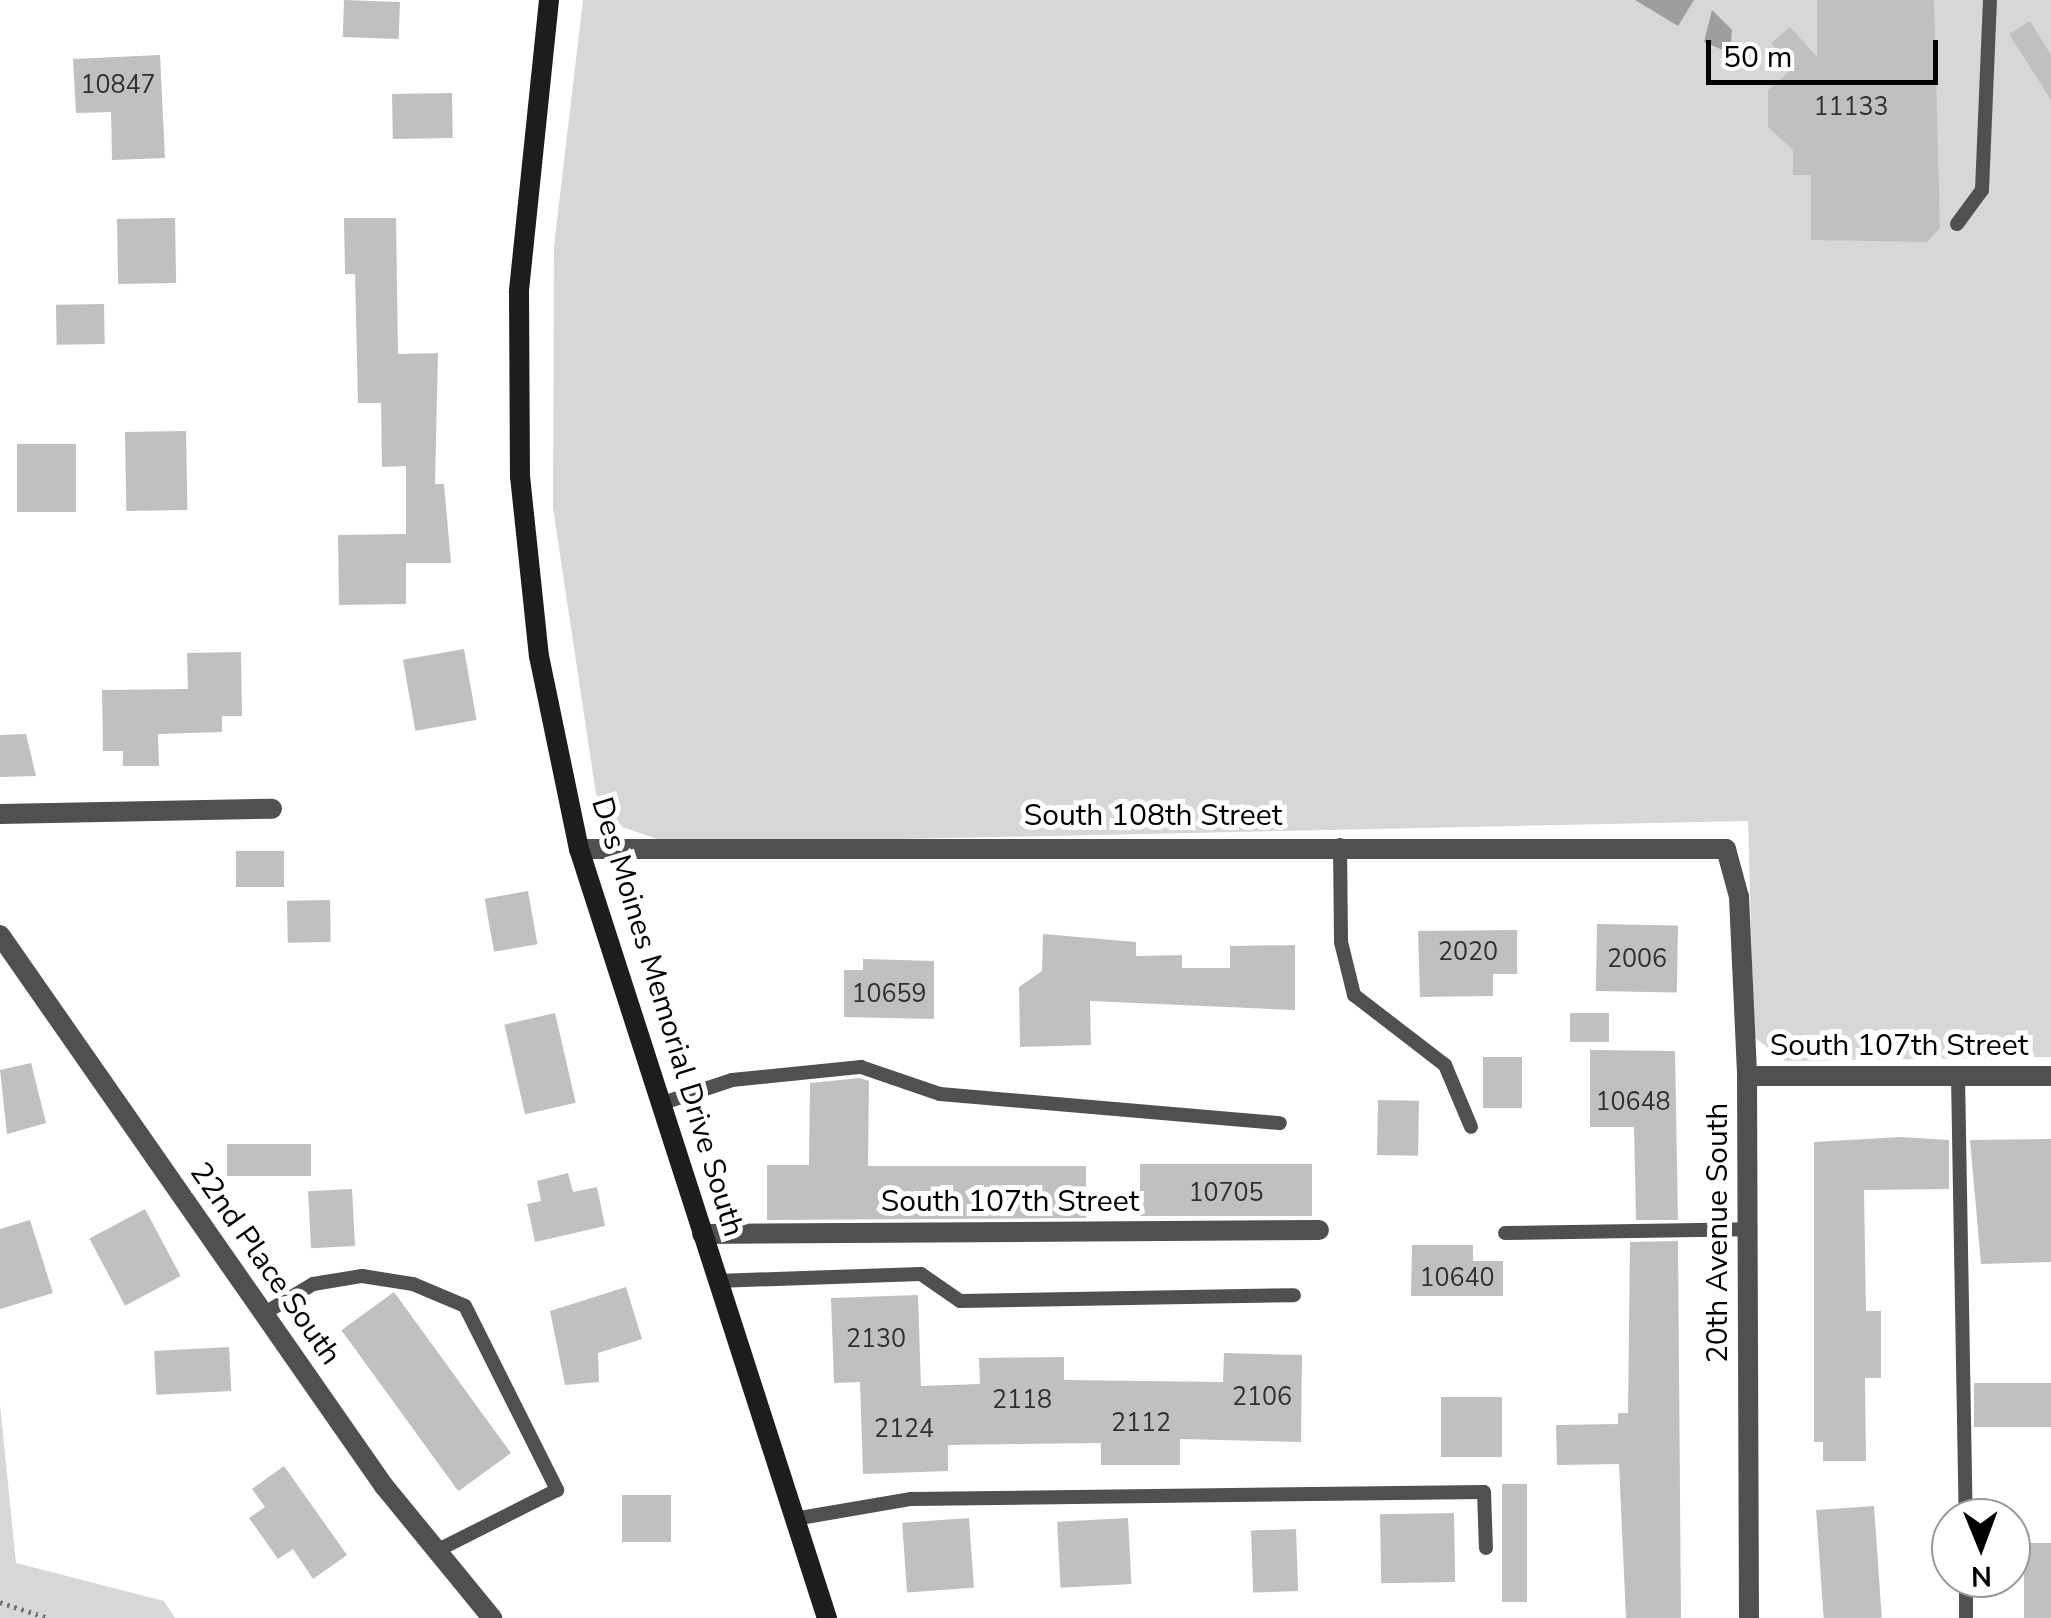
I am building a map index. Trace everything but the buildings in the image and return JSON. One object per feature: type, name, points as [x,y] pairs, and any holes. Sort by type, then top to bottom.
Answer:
[{"type":"main road","name":"Des Moines Memorial Drive South","points":[[549,0],[520,292],[520,476],[539,656],[579,849],[827,1618]]},
{"type":"street","points":[[0,814],[272,809]]},
{"type":"street","name":"South 108th Street","points":[[579,849],[1340,845],[1726,850]]},
{"type":"street","name":"20th Avenue South","points":[[1726,850],[1739,897],[1747,1076],[1749,1618]]},
{"type":"street","name":"22nd Place South","points":[[0,934],[263,1314],[436,1552],[492,1618]]},
{"type":"street","name":"South 107th Street","points":[[1747,1076],[2051,1076]]},
{"type":"street","name":"South 107th Street","points":[[702,1234],[1319,1230]]},
{"type":"lane","points":[[1957,224],[1982,190],[1990,0]]},
{"type":"lane","points":[[1340,845],[1342,942],[1354,995],[1445,1065],[1471,1126]]},
{"type":"lane","points":[[660,1104],[732,1080],[862,1068],[959,1097],[1280,1123]]},
{"type":"lane","points":[[1958,1076],[1966,1498]]},
{"type":"lane","points":[[1505,1233],[1747,1229]]},
{"type":"lane","points":[[717,1280],[921,1274],[960,1301],[1294,1295]]},
{"type":"lane","points":[[263,1314],[313,1284],[362,1276],[413,1284],[464,1306],[557,1490],[436,1552]]},
{"type":"lane","points":[[794,1519],[911,1499],[1484,1492],[1486,1548]]},
{"type":"path","points":[[0,1602],[48,1618]]},
{"type":"shaded area","points":[[583,0],[2051,0],[2051,1057],[1785,1061],[1754,1037],[1748,821],[672,844],[622,827],[596,794],[553,508],[554,246]]},
{"type":"shaded area","points":[[1635,0],[1694,0],[1678,26]]},
{"type":"shaded area","points":[[1712,10],[1732,30],[1730,53],[1704,42]]},
{"type":"shaded area","points":[[0,1404],[16,1563],[164,1601],[175,1618],[0,1618]]}]
